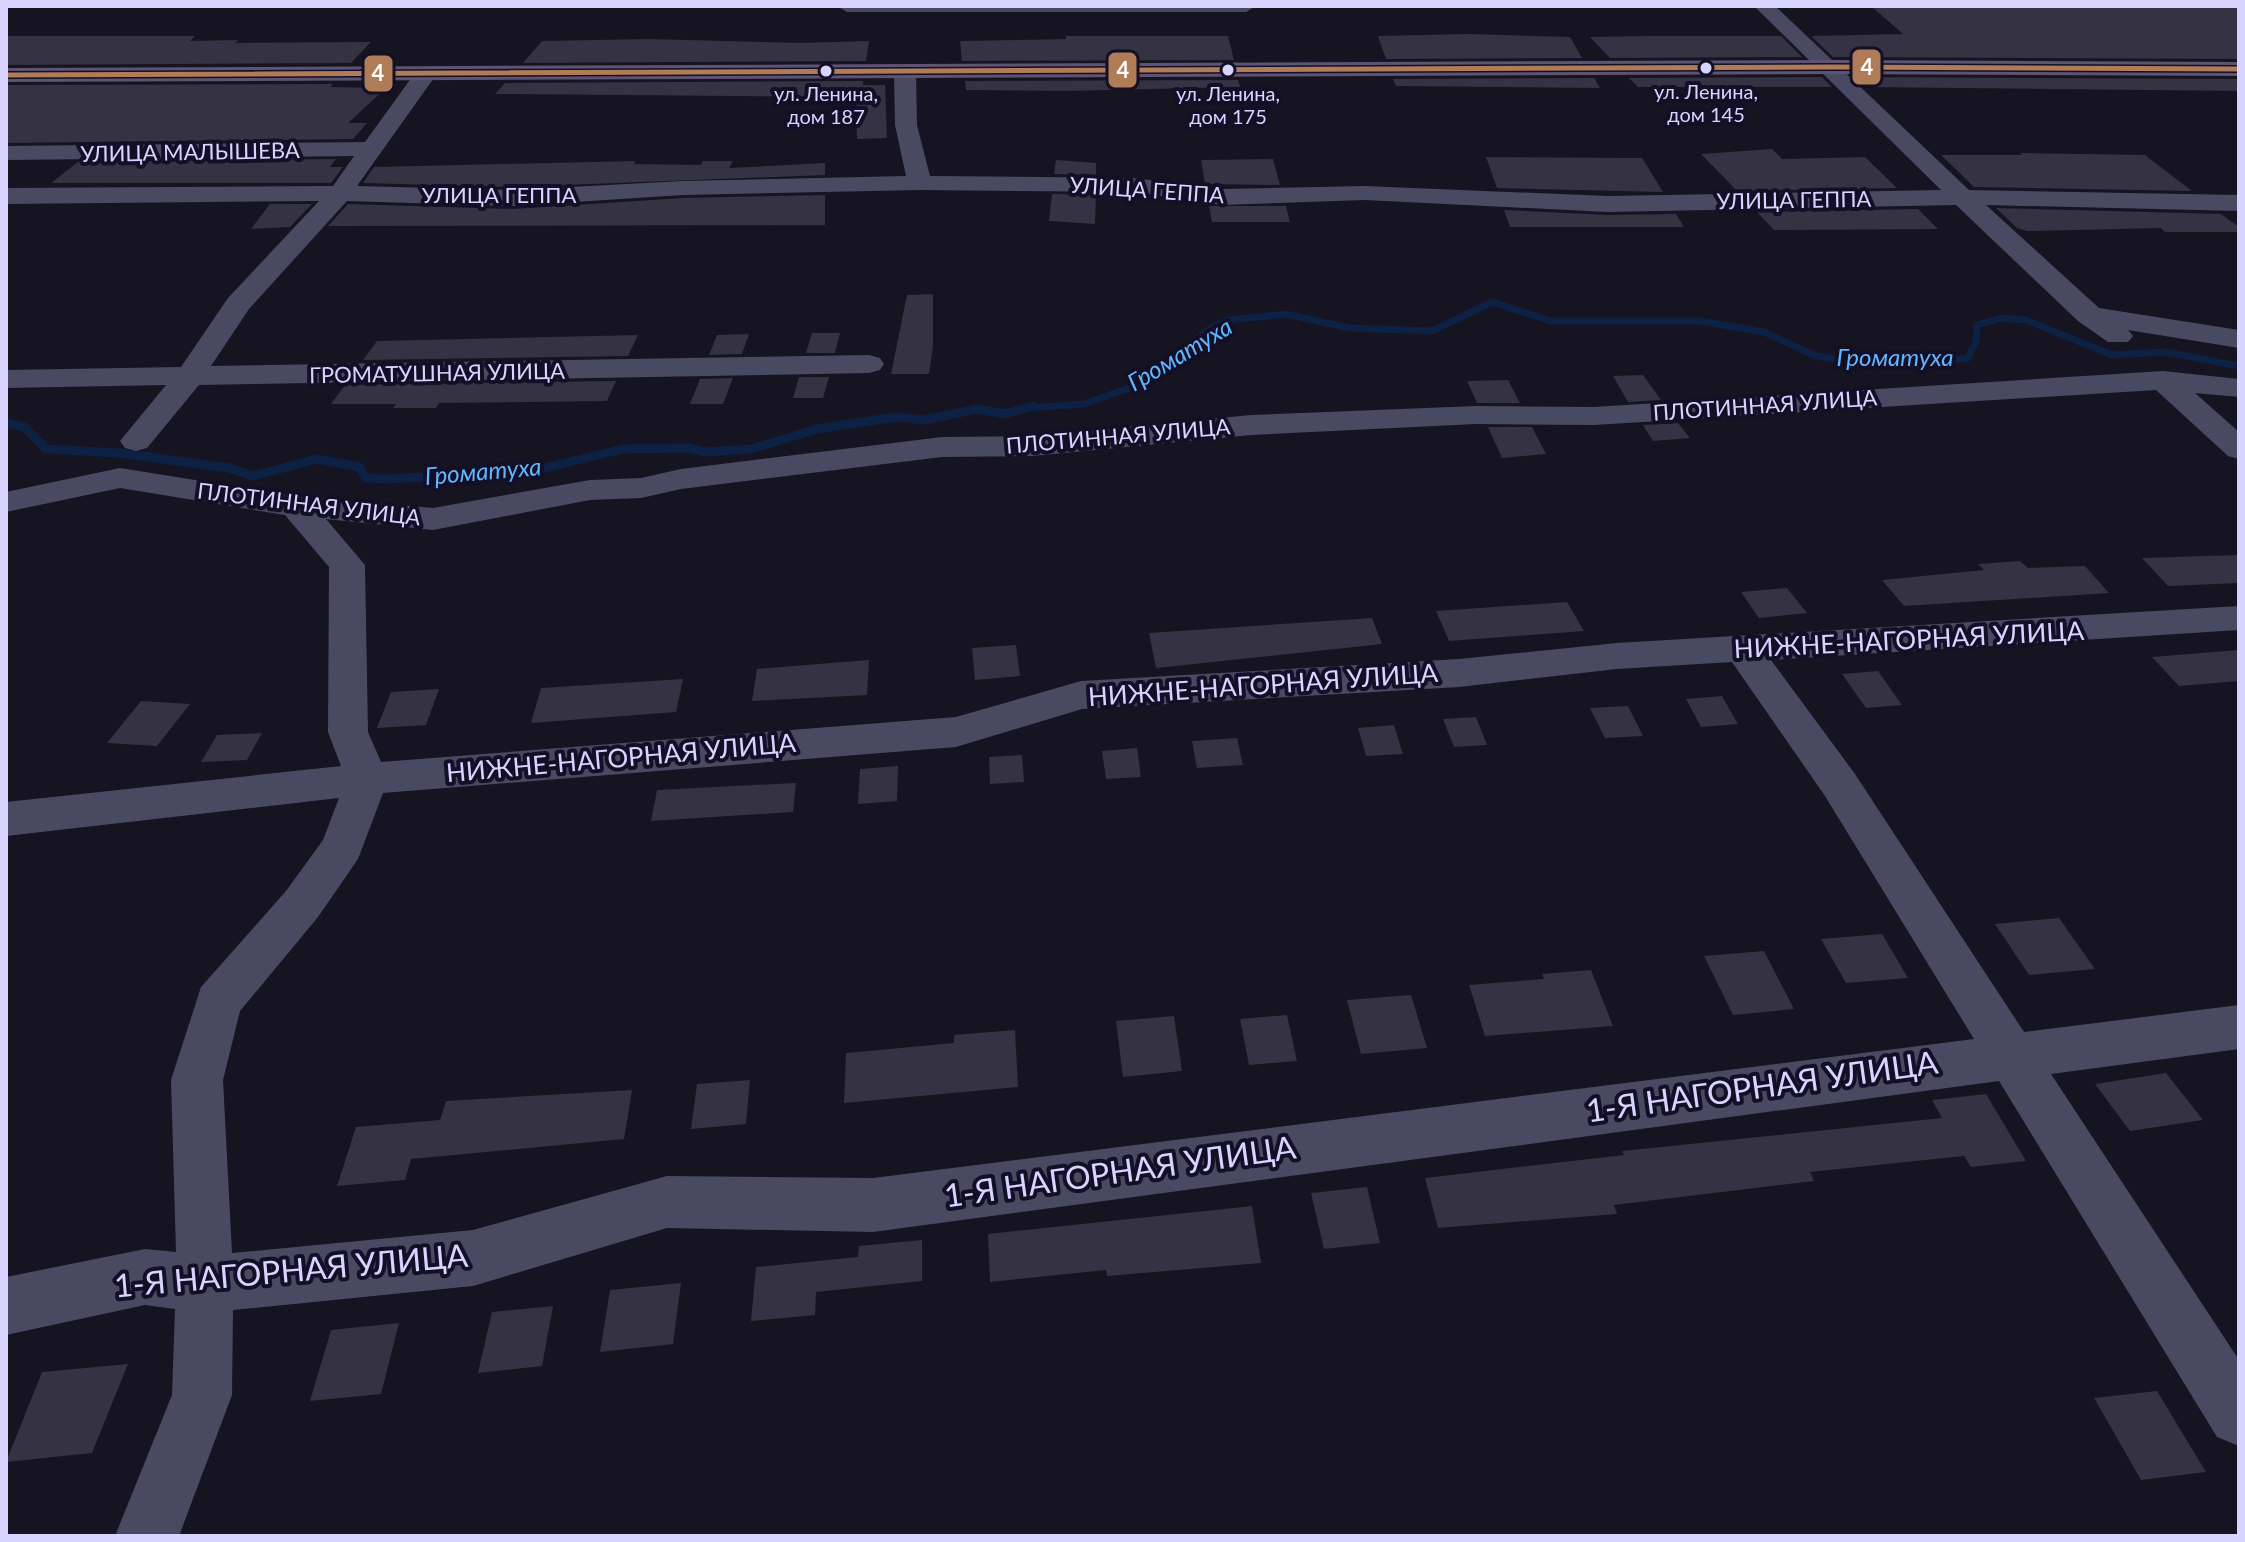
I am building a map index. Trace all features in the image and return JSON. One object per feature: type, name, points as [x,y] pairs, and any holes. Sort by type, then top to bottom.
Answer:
[{"type":"main road","points":[[6,75],[1832,67],[2239,69]]},
{"type":"street","points":[[847,6],[1246,6]]},
{"type":"street","points":[[1764,6],[1832,67],[1959,197],[2087,315],[2118,336]]},
{"type":"street","points":[[905,73],[906,125],[920,183]]},
{"type":"street","points":[[136,441],[190,376],[238,304],[340,193],[425,75]]},
{"type":"street","name":"УЛИЦА МАЛЫШЕВА","points":[[6,153],[373,149]]},
{"type":"street","name":"УЛИЦА ГЕППА","points":[[6,196],[340,193],[513,198],[683,188],[920,183],[1133,185],[1222,197],[1365,193],[1608,204],[1959,197],[2239,203]]},
{"type":"street","points":[[2087,315],[2239,339]]},
{"type":"street","name":"ГРОМАТУШНАЯ УЛИЦА","points":[[6,379],[869,364]]},
{"type":"street","points":[[2163,380],[2239,449]]},
{"type":"street","name":"ПЛОТИННАЯ УЛИЦА","points":[[6,502],[120,478],[296,506],[433,519],[590,490],[641,488],[681,479],[942,447],[1033,446],[1251,425],[1476,415],[1594,416],[2163,380],[2239,388]]},
{"type":"street","points":[[147,1536],[202,1395],[205,1284],[197,1080],[218,1002],[302,904],[342,847],[367,779],[348,732],[347,565],[296,506]]},
{"type":"street","name":"НИЖНЕ-НАГОРНАЯ УЛИЦА","points":[[6,819],[367,779],[956,732],[1081,695],[1459,673],[1617,656],[2239,618]]},
{"type":"street","points":[[1744,650],[1840,785],[2239,1415]]},
{"type":"street","name":"1-Я НАГОРНАЯ УЛИЦА","points":[[6,1306],[145,1277],[205,1284],[473,1258],[667,1202],[873,1205],[2239,1027]]},
{"type":"building","points":[[1871,6],[2239,6],[2239,59],[1833,57],[1811,36],[1903,34]]},
{"type":"building","points":[[1469,34],[1570,37],[1582,58],[1386,59],[1378,36]]},
{"type":"building","points":[[6,36],[195,36],[190,41],[238,40],[235,43],[371,42],[351,63],[6,65]]},
{"type":"building","points":[[1066,36],[1228,36],[1234,60],[962,61],[960,41],[1066,39]]},
{"type":"building","points":[[1781,36],[1802,57],[1610,58],[1590,37]]},
{"type":"building","points":[[648,39],[800,43],[869,41],[866,61],[523,63],[542,41]]},
{"type":"building","points":[[1822,77],[1832,87],[1638,87],[1629,78]]},
{"type":"building","points":[[1854,77],[2239,79],[2239,91],[1865,87]]},
{"type":"building","points":[[1594,78],[1600,88],[1396,86],[1393,79]]},
{"type":"building","points":[[1238,80],[1240,87],[1065,91],[966,90],[965,81]]},
{"type":"building","points":[[863,81],[863,85],[885,85],[887,138],[857,139],[856,97],[495,94],[505,83]]},
{"type":"building","points":[[333,84],[330,87],[386,88],[348,123],[367,123],[353,139],[6,143],[6,85]]},
{"type":"building","points":[[1772,149],[1782,159],[1865,157],[1897,188],[1737,191],[1701,154]]},
{"type":"building","points":[[2020,153],[2145,155],[2192,191],[1974,187],[1941,155],[2022,155]]},
{"type":"building","points":[[1486,157],[1642,158],[1663,192],[1497,188]]},
{"type":"building","points":[[336,159],[330,167],[343,167],[331,183],[51,183],[78,162]]},
{"type":"building","points":[[1273,159],[1280,185],[1205,184],[1201,160]]},
{"type":"building","points":[[1056,160],[1096,163],[1096,175],[1054,174]]},
{"type":"building","points":[[635,161],[634,164],[701,165],[703,161],[733,161],[729,168],[825,163],[825,175],[513,187],[363,183],[374,167]]},
{"type":"building","points":[[1052,194],[1096,195],[1095,224],[1049,221]]},
{"type":"building","points":[[825,195],[825,225],[328,226],[348,204],[513,209],[683,198]]},
{"type":"building","points":[[270,204],[312,204],[290,227],[251,229]]},
{"type":"building","points":[[1209,206],[1286,206],[1290,222],[1212,222]]},
{"type":"building","points":[[1996,208],[2221,214],[2239,227],[2239,232],[2165,232],[2161,228],[2027,231],[2017,228]]},
{"type":"building","points":[[1918,209],[1938,229],[1774,230],[1757,212]]},
{"type":"building","points":[[1504,210],[1608,215],[1676,214],[1684,227],[1510,227]]},
{"type":"building","points":[[933,294],[933,346],[929,374],[891,374],[907,295]]},
{"type":"building","points":[[812,333],[840,333],[835,353],[806,353]]},
{"type":"building","points":[[749,334],[742,354],[709,355],[717,335]]},
{"type":"building","points":[[638,335],[628,356],[363,360],[377,341]]},
{"type":"building","points":[[1643,375],[1661,400],[1628,402],[1613,376]]},
{"type":"building","points":[[799,377],[829,377],[823,398],[793,398]]},
{"type":"building","points":[[733,378],[723,404],[690,404],[700,379]]},
{"type":"building","points":[[1508,380],[1520,403],[1477,403],[1467,381]]},
{"type":"building","points":[[616,381],[607,401],[439,403],[436,408],[393,408],[396,404],[331,404],[345,385]]},
{"type":"building","points":[[1678,423],[1690,438],[1653,441],[1643,425]]},
{"type":"building","points":[[1488,427],[1532,427],[1546,454],[1502,458]]},
{"type":"building","points":[[2239,555],[2239,583],[2168,586],[2142,558]]},
{"type":"building","points":[[2020,561],[2028,568],[2085,566],[2109,593],[1904,606],[1882,580],[1984,570],[1978,564]]},
{"type":"building","points":[[1787,588],[1807,613],[1759,618],[1741,592]]},
{"type":"building","points":[[1567,602],[1584,631],[1449,641],[1436,611]]},
{"type":"building","points":[[1372,618],[1382,644],[1156,668],[1149,633]]},
{"type":"building","points":[[1016,645],[1020,676],[975,680],[972,648]]},
{"type":"building","points":[[2239,650],[2239,681],[2179,686],[2152,657]]},
{"type":"building","points":[[869,660],[867,695],[752,701],[757,669]]},
{"type":"building","points":[[1878,671],[1902,705],[1866,708],[1842,674]]},
{"type":"building","points":[[683,679],[676,712],[531,723],[541,688]]},
{"type":"building","points":[[439,689],[426,725],[377,728],[391,692]]},
{"type":"building","points":[[1722,696],[1738,724],[1701,727],[1686,699]]},
{"type":"building","points":[[141,701],[190,704],[157,746],[107,743]]},
{"type":"building","points":[[1628,706],[1643,736],[1605,738],[1590,708]]},
{"type":"building","points":[[1476,717],[1487,745],[1454,747],[1443,719]]},
{"type":"building","points":[[1394,725],[1403,754],[1366,756],[1358,728]]},
{"type":"building","points":[[262,733],[247,760],[201,762],[217,735]]},
{"type":"building","points":[[1237,738],[1243,765],[1197,768],[1192,741]]},
{"type":"building","points":[[1137,748],[1141,777],[1106,779],[1102,751]]},
{"type":"building","points":[[1022,755],[1024,782],[990,784],[989,757]]},
{"type":"building","points":[[898,766],[897,801],[858,804],[860,769]]},
{"type":"building","points":[[796,783],[793,812],[651,821],[657,790]]},
{"type":"building","points":[[2059,918],[2095,969],[2029,975],[1995,924]]},
{"type":"building","points":[[1882,934],[1908,978],[1846,983],[1821,939]]},
{"type":"building","points":[[1764,951],[1794,1009],[1733,1015],[1704,956]]},
{"type":"building","points":[[1591,970],[1613,1026],[1485,1036],[1469,985],[1544,979],[1542,974]]},
{"type":"building","points":[[1411,995],[1427,1048],[1361,1054],[1347,1000]]},
{"type":"building","points":[[1287,1015],[1297,1061],[1249,1065],[1240,1019]]},
{"type":"building","points":[[1174,1016],[1182,1071],[1123,1077],[1116,1021]]},
{"type":"building","points":[[1015,1030],[1018,1087],[844,1103],[846,1053],[954,1043],[954,1035]]},
{"type":"building","points":[[2166,1073],[2203,1120],[2130,1131],[2095,1084]]},
{"type":"building","points":[[750,1080],[746,1124],[691,1129],[697,1084]]},
{"type":"building","points":[[632,1090],[624,1139],[411,1159],[405,1180],[337,1186],[356,1127],[440,1120],[446,1101]]},
{"type":"building","points":[[1986,1094],[2026,1161],[1971,1167],[1964,1156],[1810,1172],[1814,1181],[1614,1205],[1617,1214],[1438,1228],[1425,1178],[1624,1155],[1622,1151],[1942,1118],[1932,1100]]},
{"type":"building","points":[[1367,1187],[1380,1243],[1324,1249],[1311,1193]]},
{"type":"building","points":[[1252,1206],[1261,1263],[1107,1276],[1106,1270],[990,1282],[988,1234]]},
{"type":"building","points":[[922,1240],[922,1281],[816,1292],[815,1315],[751,1321],[756,1267],[858,1257],[859,1246]]},
{"type":"building","points":[[681,1283],[673,1344],[600,1352],[610,1290]]},
{"type":"building","points":[[553,1306],[542,1366],[478,1373],[492,1312]]},
{"type":"building","points":[[399,1323],[381,1394],[310,1401],[331,1330]]},
{"type":"building","points":[[128,1364],[92,1453],[6,1462],[42,1372]]},
{"type":"building","points":[[2157,1391],[2206,1472],[2141,1480],[2094,1398]]},
{"type":"waterway","name":"Громатуха","points":[[1026,408],[1084,404],[1129,388],[1211,328],[1228,320],[1286,314],[1349,328],[1432,331],[1492,302],[1551,321],[1700,321],[1764,332],[1816,356],[1856,362],[1933,363],[1968,358],[1976,342],[1977,325],[2001,318],[2026,320],[2112,355],[2165,352],[2239,366]]},
{"type":"waterway","name":"Громатуха","points":[[1026,408],[1033,406]]},
{"type":"waterway","name":"Громатуха","points":[[6,423],[24,427],[46,449],[119,453],[229,468],[253,476],[317,459],[359,467],[366,478],[385,479],[532,471],[623,449],[688,448],[705,452],[751,449],[817,429],[896,417],[924,420],[977,409],[1005,414],[1026,408]]},
{"type":"transit line","name":"4","points":[[6,75],[1832,67],[2239,69]]},
{"type":"place","name":"ул. Ленина, дом 145","points":[[1706,68]]},
{"type":"place","name":"ул. Ленина, дом 175","points":[[1228,70]]},
{"type":"place","name":"ул. Ленина, дом 187","points":[[826,71]]}]
